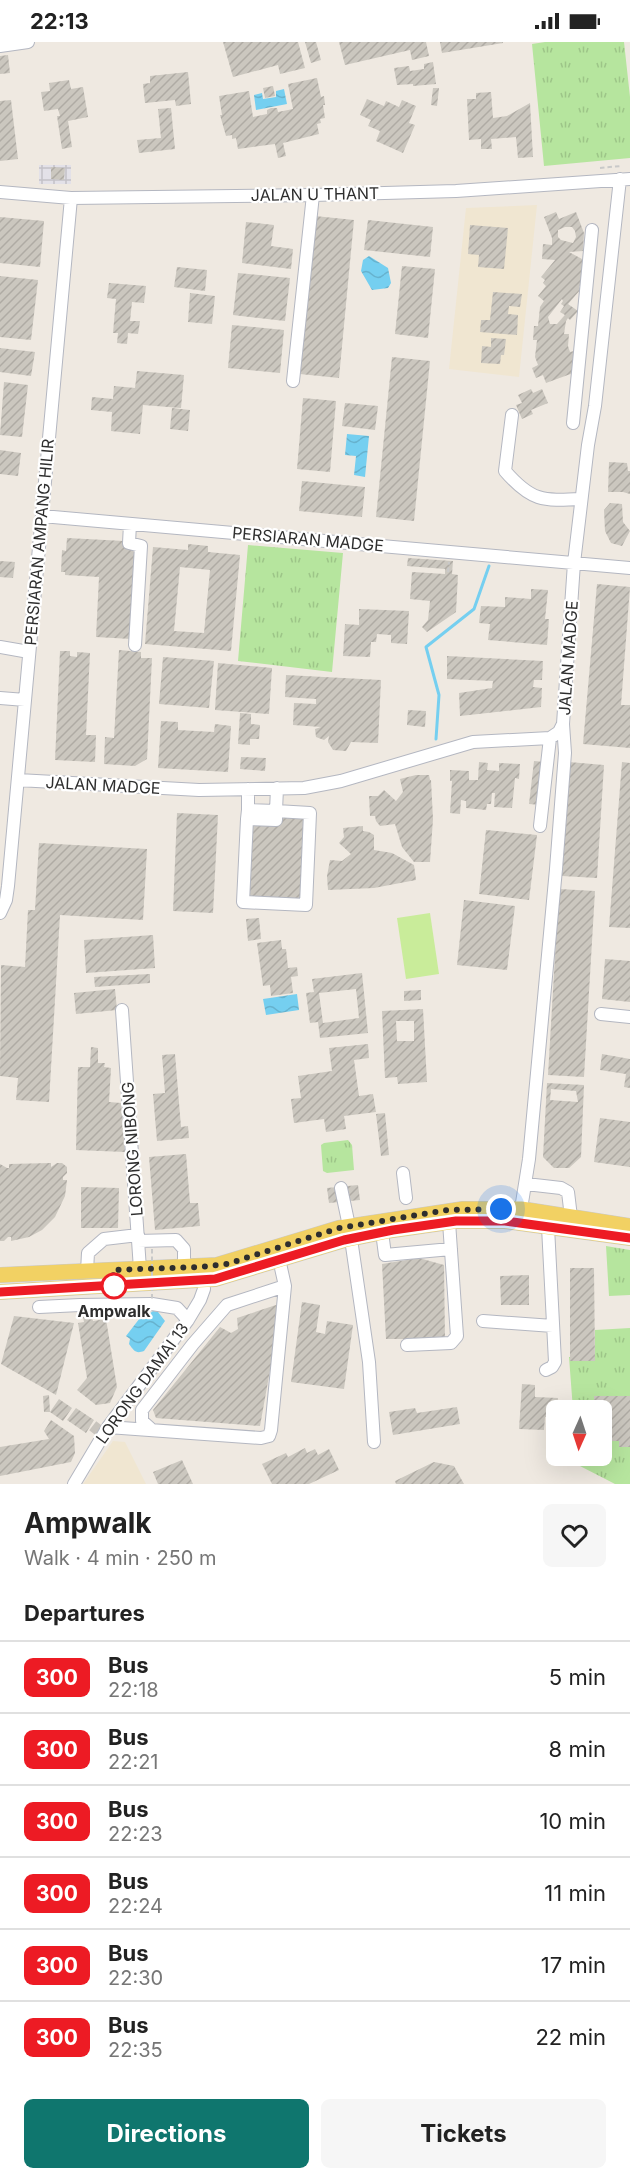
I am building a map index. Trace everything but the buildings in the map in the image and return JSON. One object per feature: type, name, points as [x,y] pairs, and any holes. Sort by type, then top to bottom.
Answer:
[{"type":"main road","points":[[3,1274],[184,1268],[227,1264],[350,1232],[463,1209],[521,1209],[630,1226]]},
{"type":"main road","points":[[0,1292],[203,1280],[222,1277],[279,1259],[350,1232],[382,1232],[449,1222],[491,1220],[630,1238]]},
{"type":"street","points":[[0,46],[28,42]]},
{"type":"street","name":"JALAN U THANT","points":[[0,192],[71,198],[313,195],[456,191],[625,179]]},
{"type":"street","name":"JALAN MADGE","points":[[18,780],[191,790],[304,788],[341,781],[473,742],[550,738],[559,732],[564,724],[574,563],[581,499],[596,406],[609,282],[625,179]]},
{"type":"street","points":[[293,381],[313,195]]},
{"type":"street","name":"PERSIARAN AMPANG HILIR","points":[[0,913],[6,900],[4,890],[18,780],[71,198]]},
{"type":"street","points":[[573,423],[592,230]]},
{"type":"street","points":[[588,282],[609,282]]},
{"type":"street","points":[[512,415],[505,471],[520,489],[537,498],[581,499]]},
{"type":"street","name":"PERSIARAN MADGE","points":[[42,516],[630,568]]},
{"type":"street","points":[[130,524],[129,543],[141,546],[135,645]]},
{"type":"street","points":[[0,647],[30,652]]},
{"type":"street","points":[[0,698],[25,700]]},
{"type":"street","points":[[521,1209],[526,1184],[556,869],[565,753],[564,724]]},
{"type":"street","points":[[540,826],[550,738]]},
{"type":"street","points":[[276,811],[277,788]]},
{"type":"street","points":[[248,789],[243,902],[306,905],[310,813],[276,811],[248,814]]},
{"type":"street","name":"LORONG NIBONG","points":[[122,1010],[140,1269]]},
{"type":"street","points":[[602,1014],[630,1017]]},
{"type":"street","points":[[403,1173],[406,1198]]},
{"type":"street","points":[[526,1184],[561,1188],[568,1192],[572,1217]]},
{"type":"street","points":[[340,1188],[350,1232],[369,1362],[374,1442]]},
{"type":"street","points":[[406,1345],[451,1343],[457,1336],[449,1222]]},
{"type":"street","points":[[546,1370],[555,1362],[548,1227]]},
{"type":"street","points":[[382,1232],[385,1255],[451,1249]]},
{"type":"street","points":[[87,1271],[88,1253],[104,1239],[176,1240],[184,1250],[184,1268]]},
{"type":"street","points":[[101,1429],[152,1430],[261,1438],[269,1436],[285,1286],[279,1259]]},
{"type":"street","name":"LORONG DAMAI 13","points":[[74,1484],[101,1429],[124,1404],[188,1320],[200,1300],[204,1289],[203,1280]]},
{"type":"street","points":[[152,1430],[142,1421],[142,1410],[193,1344],[227,1305],[285,1286]]},
{"type":"street","points":[[79,1288],[80,1305]]},
{"type":"street","points":[[39,1307],[161,1305],[177,1308],[188,1320]]},
{"type":"street","points":[[483,1321],[553,1326]]},
{"type":"street","points":[[178,1334],[193,1344]]},
{"type":"street","points":[[140,1382],[156,1392]]},
{"type":"path","points":[[600,168],[621,166]]},
{"type":"path","points":[[152,1249],[152,1299]]},
{"type":"shaded area","points":[[39,165],[71,165],[71,184],[39,184]]},
{"type":"shaded area","points":[[537,205],[519,377],[449,369],[466,208]]},
{"type":"shaded area","points":[[113,1441],[125,1442],[146,1484],[83,1484]]},
{"type":"green space","points":[[624,42],[630,97],[630,158],[544,166],[532,44]]},
{"type":"green space","points":[[248,545],[343,553],[332,672],[238,661]]},
{"type":"green space","points":[[430,913],[439,974],[406,979],[397,918]]},
{"type":"green space","points":[[348,1140],[352,1145],[354,1170],[327,1173],[323,1171],[321,1145]]},
{"type":"green space","points":[[606,1246],[630,1250],[630,1295],[609,1296]]},
{"type":"green space","points":[[630,1328],[630,1484],[615,1484],[580,1466],[612,1466],[612,1400],[572,1400],[569,1357],[595,1356],[595,1330]]},
{"type":"water","points":[[284,89],[287,104],[256,110],[254,95],[262,93],[263,99],[276,97],[276,91]]},
{"type":"water","points":[[369,256],[388,268],[391,283],[388,288],[372,290],[361,271],[363,260]]},
{"type":"water","points":[[347,434],[369,436],[365,477],[354,475],[356,456],[345,455]]},
{"type":"water","points":[[297,994],[299,1010],[266,1015],[263,999]]},
{"type":"water","points":[[158,1312],[165,1321],[144,1351],[137,1352],[129,1344],[130,1339],[126,1336],[143,1314]]},
{"type":"waterway","points":[[436,739],[439,695],[426,647],[474,609],[489,566]]},
{"type":"tunnel","points":[[94,1434],[101,1425]]},
{"type":"bus line","name":"300","points":[[0,1292],[215,1279],[344,1240],[456,1221],[505,1221],[630,1238]]},
{"type":"place","name":"Ampwalk","points":[[114,1286]]},
{"type":"route","points":[[114,1286],[113,1270],[227,1264],[339,1228],[448,1210],[501,1209]]}]
